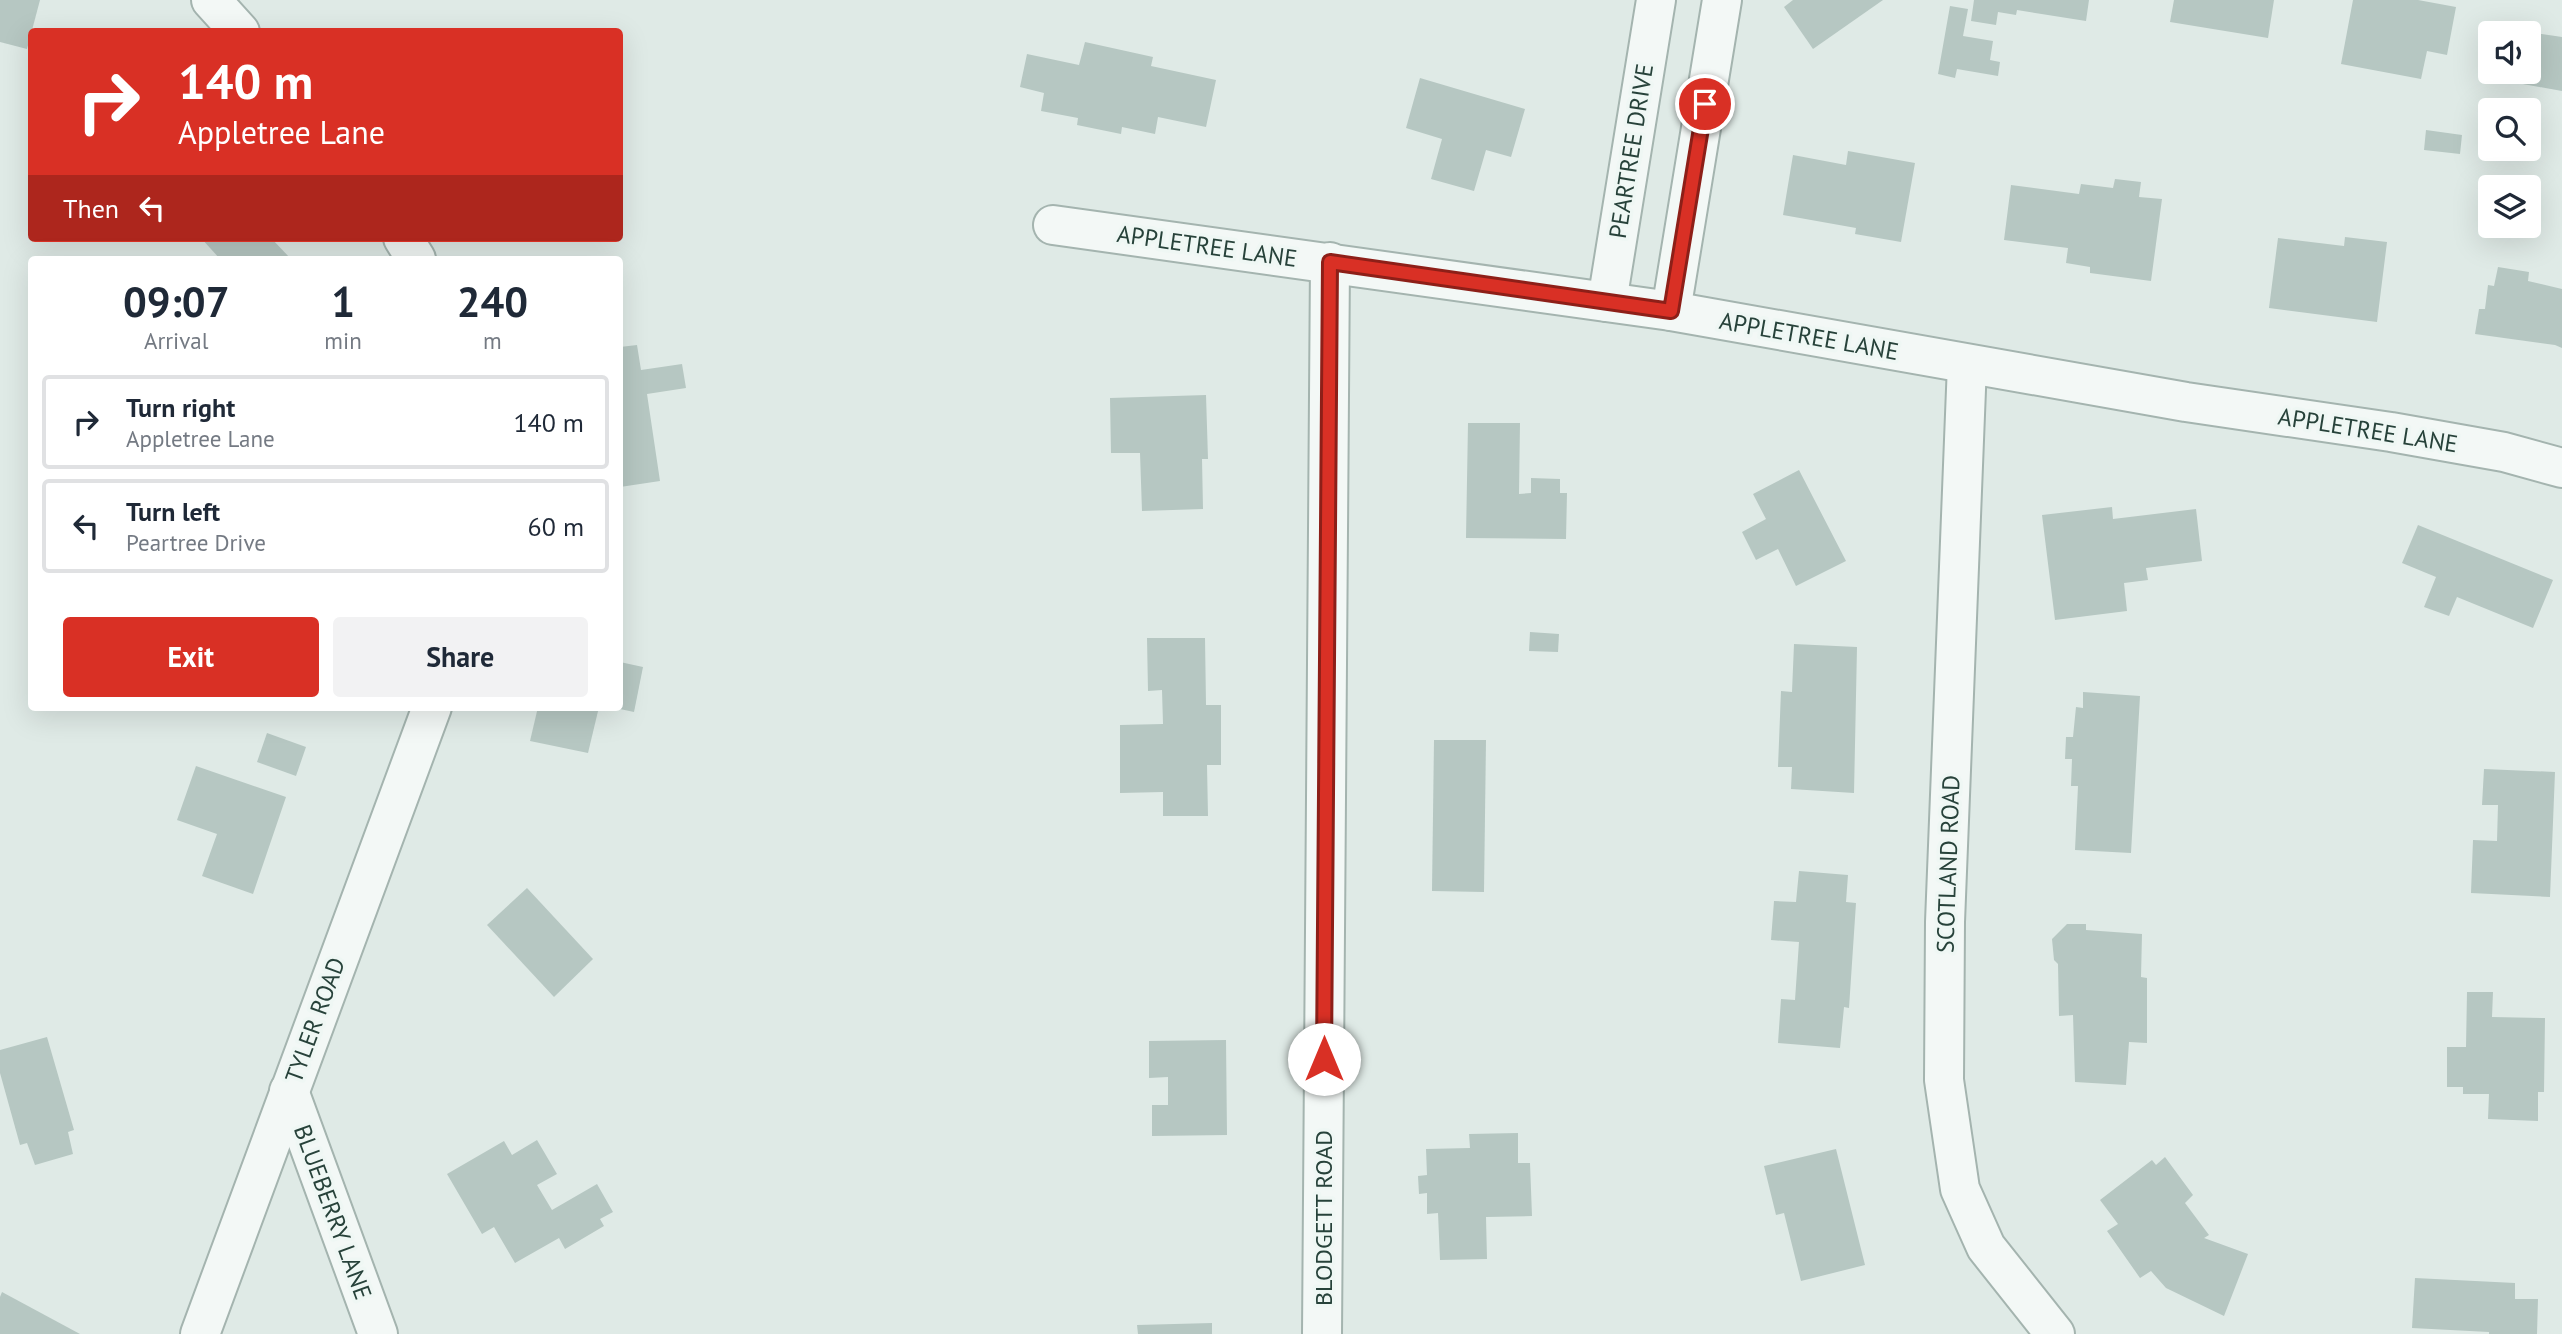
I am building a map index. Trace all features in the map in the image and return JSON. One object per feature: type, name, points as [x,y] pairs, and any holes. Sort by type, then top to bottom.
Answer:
[{"type":"street","points":[[211,0],[236,28]]},
{"type":"street","name":"PEARTREE DRIVE","points":[[1607,302],[1656,0]]},
{"type":"street","points":[[1671,311],[1722,0]]},
{"type":"street","name":"APPLETREE LANE","points":[[1053,225],[1671,311],[2186,402],[2403,434],[2504,452],[2562,468]]},
{"type":"street","name":"BLODGETT ROAD","points":[[1322,1334],[1330,262]]},
{"type":"street","name":"SCOTLAND ROAD","points":[[1967,364],[1945,922],[1944,1080],[1960,1189],[1986,1247],[2055,1334]]},
{"type":"street","name":"TYLER ROAD","points":[[200,1334],[431,711]]},
{"type":"street","name":"BLUEBERRY LANE","points":[[289,1091],[378,1334]]},
{"type":"building","points":[[0,0],[40,0],[33,28],[28,28],[27,49],[0,42]]},
{"type":"building","points":[[1793,0],[1883,0],[1813,49],[1784,7]]},
{"type":"building","points":[[1974,0],[2089,0],[2086,21],[2017,10],[2016,15],[1998,12],[1996,25],[1971,21]]},
{"type":"building","points":[[2174,0],[2274,0],[2268,38],[2170,22]]},
{"type":"building","points":[[2353,0],[2418,0],[2456,7],[2447,55],[2427,51],[2421,79],[2341,64]]},
{"type":"building","points":[[1950,6],[1968,9],[1963,36],[1993,41],[1990,60],[2000,62],[1998,76],[1957,69],[1955,78],[1938,74]]},
{"type":"building","points":[[2541,34],[2562,37],[2562,91],[2523,84],[2541,84]]},
{"type":"building","points":[[1085,42],[1153,57],[1151,66],[1216,80],[1206,127],[1158,117],[1155,134],[1122,127],[1121,134],[1077,125],[1078,118],[1041,111],[1044,93],[1020,87],[1027,54],[1079,65]]},
{"type":"building","points":[[1420,78],[1525,109],[1511,157],[1486,150],[1474,191],[1431,179],[1442,139],[1406,128]]},
{"type":"building","points":[[2426,130],[2462,135],[2460,154],[2424,150]]},
{"type":"building","points":[[1848,151],[1915,163],[1901,242],[1855,234],[1856,228],[1783,215],[1793,155],[1846,165]]},
{"type":"building","points":[[2115,179],[2141,182],[2139,197],[2162,199],[2151,281],[2090,273],[2090,267],[2066,263],[2068,248],[2004,240],[2011,185],[2079,194],[2081,184],[2113,188]]},
{"type":"building","points":[[2345,237],[2387,242],[2377,322],[2269,308],[2278,238],[2344,246]]},
{"type":"building","points":[[205,242],[275,242],[288,256],[217,256]]},
{"type":"building","points":[[2498,267],[2529,272],[2528,281],[2562,289],[2562,348],[2475,334],[2479,309],[2485,309],[2488,285],[2494,286]]},
{"type":"building","points":[[637,345],[641,370],[682,364],[686,388],[647,394],[660,481],[623,487],[623,347]]},
{"type":"building","points":[[1206,395],[1208,459],[1202,459],[1203,509],[1142,511],[1140,453],[1111,453],[1110,398]]},
{"type":"building","points":[[1468,423],[1520,423],[1519,494],[1531,493],[1531,478],[1560,479],[1560,493],[1567,493],[1566,539],[1466,538]]},
{"type":"building","points":[[1799,470],[1846,561],[1796,586],[1778,549],[1756,560],[1742,532],[1766,519],[1753,494]]},
{"type":"building","points":[[2112,507],[2113,519],[2196,509],[2202,561],[2146,568],[2148,580],[2124,583],[2127,611],[2055,620],[2042,515]]},
{"type":"building","points":[[2418,525],[2553,580],[2533,628],[2457,597],[2449,616],[2424,607],[2436,577],[2402,563]]},
{"type":"building","points":[[1530,632],[1559,634],[1558,652],[1529,651]]},
{"type":"building","points":[[1147,638],[1205,638],[1206,705],[1221,705],[1221,765],[1207,765],[1208,816],[1163,816],[1163,792],[1120,793],[1120,725],[1163,724],[1162,690],[1148,691]]},
{"type":"building","points":[[1794,644],[1857,647],[1854,793],[1791,789],[1792,767],[1778,767],[1781,691],[1792,692]]},
{"type":"building","points":[[623,663],[643,667],[634,712],[623,710]]},
{"type":"building","points":[[2083,692],[2140,696],[2131,853],[2075,850],[2078,786],[2071,786],[2072,759],[2065,759],[2066,737],[2073,737],[2076,707],[2083,708]]},
{"type":"building","points":[[537,711],[598,711],[588,753],[530,741]]},
{"type":"building","points":[[267,733],[306,747],[296,776],[257,762]]},
{"type":"building","points":[[1434,740],[1486,740],[1484,892],[1432,891]]},
{"type":"building","points":[[196,766],[286,797],[253,894],[202,876],[217,834],[177,820]]},
{"type":"building","points":[[2484,769],[2555,772],[2550,897],[2471,893],[2473,840],[2497,841],[2498,805],[2482,805]]},
{"type":"building","points":[[1799,871],[1848,875],[1846,902],[1856,903],[1849,1008],[1844,1007],[1840,1048],[1778,1043],[1781,999],[1795,1000],[1799,942],[1771,940],[1774,901],[1796,902]]},
{"type":"building","points":[[527,888],[593,959],[554,997],[487,925]]},
{"type":"building","points":[[2067,924],[2086,924],[2086,930],[2142,934],[2141,977],[2147,978],[2147,1043],[2129,1042],[2126,1085],[2075,1082],[2073,1015],[2059,1016],[2058,964],[2054,960],[2052,939]]},
{"type":"building","points":[[2467,992],[2493,992],[2492,1017],[2545,1018],[2544,1092],[2538,1092],[2538,1121],[2488,1119],[2489,1094],[2463,1094],[2463,1087],[2447,1087],[2447,1047],[2466,1047]]},
{"type":"building","points":[[47,1037],[74,1130],[68,1132],[73,1154],[35,1165],[27,1143],[20,1145],[0,1073],[0,1050]]},
{"type":"building","points":[[1226,1040],[1227,1135],[1152,1136],[1152,1105],[1168,1105],[1168,1077],[1149,1078],[1149,1041]]},
{"type":"building","points":[[1518,1133],[1518,1163],[1530,1163],[1532,1216],[1486,1217],[1487,1259],[1440,1260],[1438,1213],[1427,1214],[1427,1193],[1419,1194],[1418,1176],[1427,1175],[1426,1149],[1470,1148],[1469,1134]]},
{"type":"building","points":[[537,1140],[557,1174],[537,1185],[552,1210],[597,1184],[613,1212],[600,1219],[604,1226],[565,1249],[559,1238],[515,1263],[494,1227],[482,1234],[447,1174],[504,1141],[512,1155]]},
{"type":"building","points":[[1836,1149],[1865,1265],[1801,1281],[1784,1213],[1776,1215],[1764,1166]]},
{"type":"building","points":[[2165,1157],[2193,1195],[2185,1203],[2209,1235],[2204,1238],[2248,1254],[2224,1316],[2166,1288],[2151,1271],[2140,1278],[2107,1231],[2118,1224],[2100,1200],[2152,1160],[2156,1165]]},
{"type":"building","points":[[2415,1278],[2515,1283],[2515,1299],[2538,1299],[2537,1334],[2489,1334],[2412,1328]]},
{"type":"building","points":[[2,1292],[80,1334],[0,1334]]},
{"type":"building","points":[[1212,1323],[1212,1334],[1138,1334],[1137,1325]]},
{"type":"route","points":[[1324,1059],[1330,262],[1671,311],[1705,104]]}]
